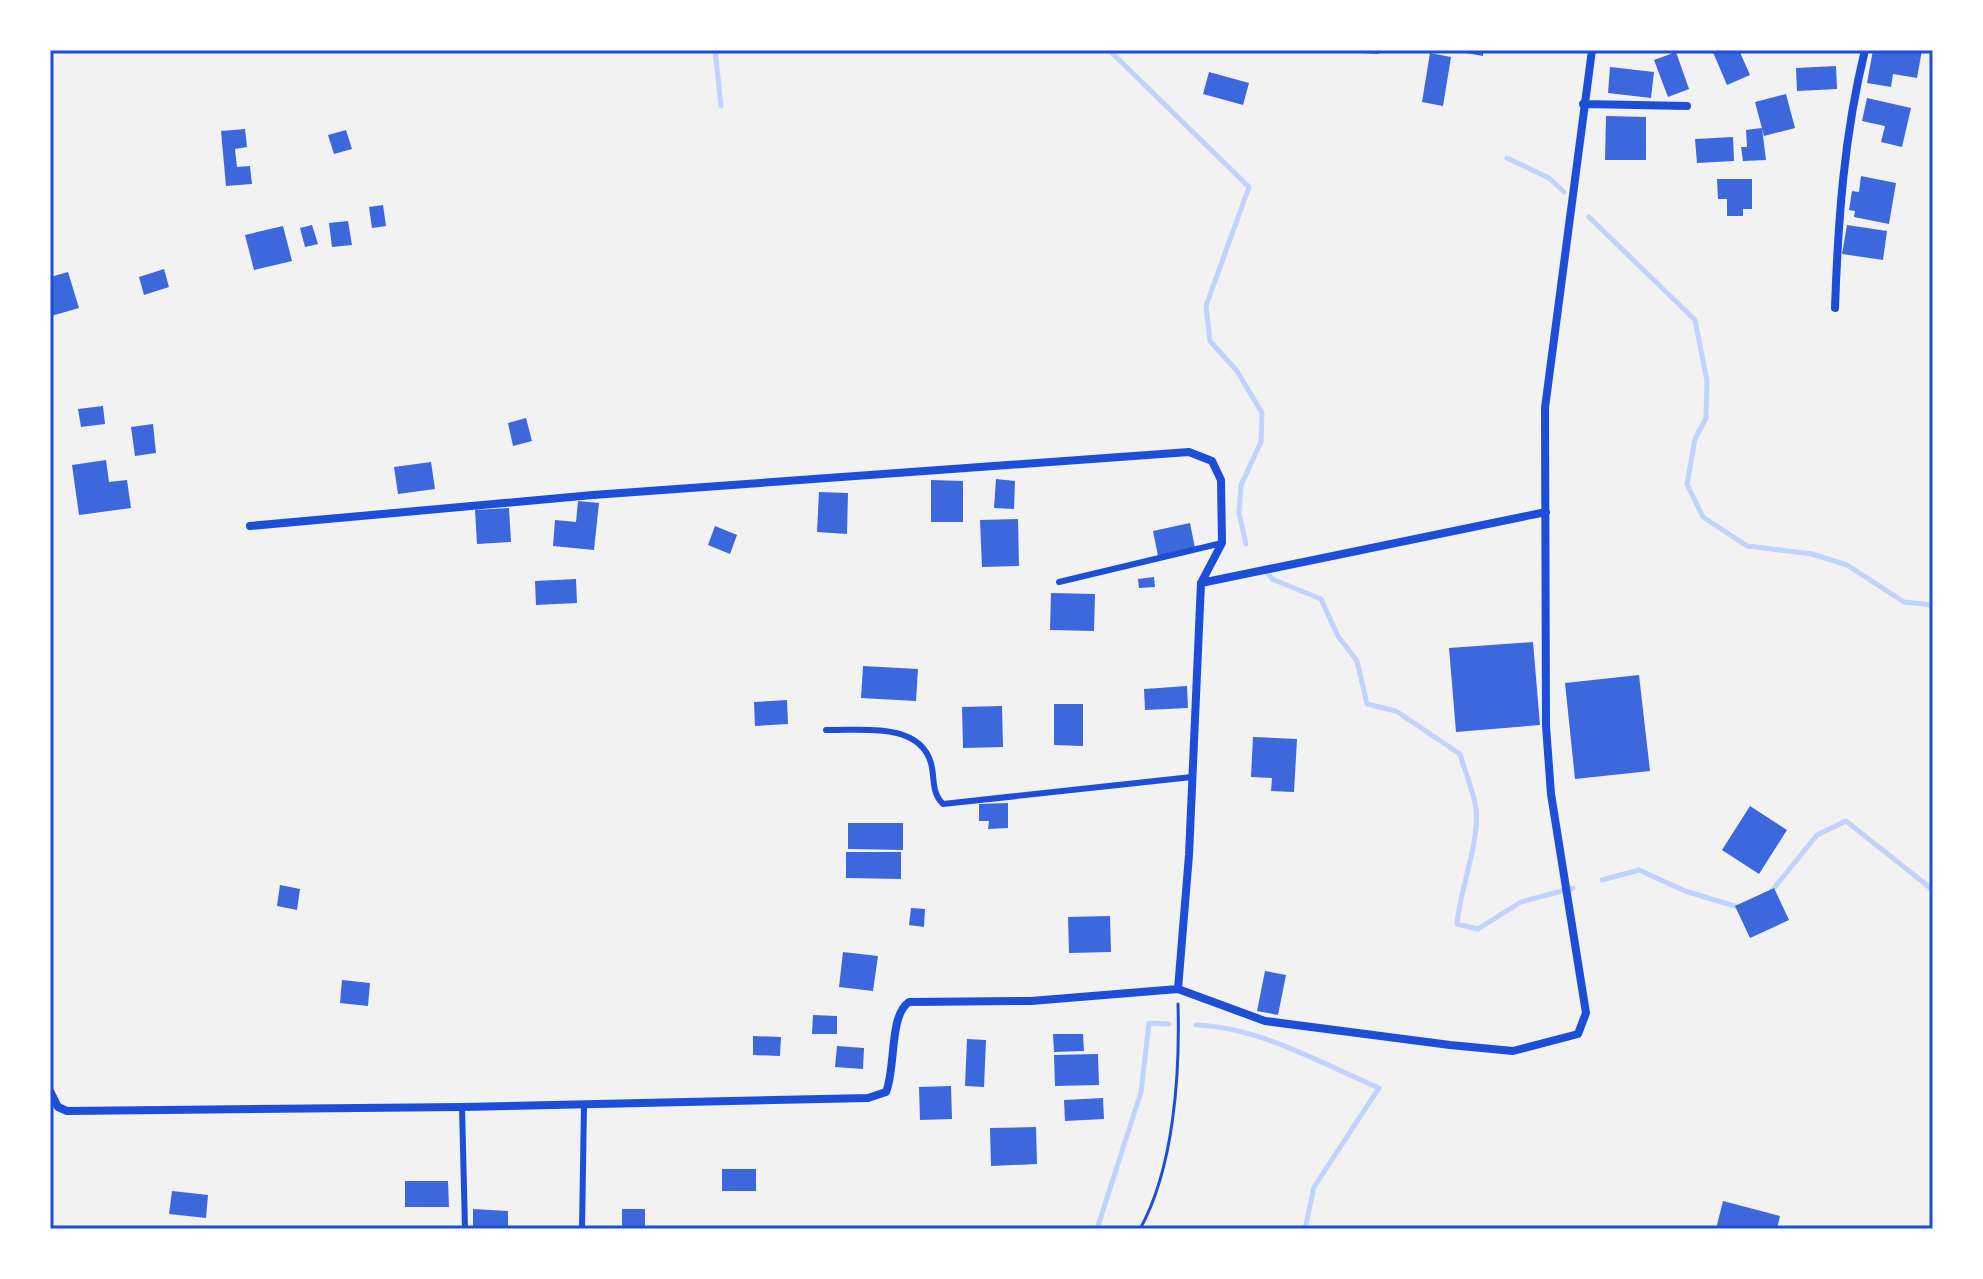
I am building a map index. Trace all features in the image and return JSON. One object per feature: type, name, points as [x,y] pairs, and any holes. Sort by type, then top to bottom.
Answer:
[{"type":"street","points":[[50,1091],[58,1107],[67,1111],[584,1105],[880,1095],[889,1085],[900,1009],[909,1002],[1031,1001],[1178,989],[1265,1021],[1450,1045],[1513,1051],[1578,1034],[1586,1013],[1555,825],[1547,740],[1545,408],[1592,50]]},
{"type":"street","points":[[1835,308],[1839,211],[1848,132],[1865,50]]},
{"type":"street","points":[[1583,104],[1687,106]]},
{"type":"street","points":[[250,526],[593,495],[1189,452],[1203,455],[1218,469],[1221,480],[1222,543],[1201,583],[1178,989]]},
{"type":"street","points":[[1201,583],[1546,512]]},
{"type":"lane","points":[[1059,582],[1222,543]]},
{"type":"lane","points":[[826,730],[901,733],[912,738],[931,761],[935,793],[943,804],[1192,777]]},
{"type":"lane","points":[[582,1229],[584,1105]]},
{"type":"lane","points":[[462,1107],[465,1229]]},
{"type":"path","points":[[1140,1229],[1154,1203],[1174,1094],[1179,1052],[1178,989]]},
{"type":"building","points":[[1379,50],[1379,54],[1341,52]]},
{"type":"building","points":[[1449,50],[1483,50],[1483,56]]},
{"type":"building","points":[[1712,50],[1739,50],[1750,75],[1727,85]]},
{"type":"building","points":[[1873,50],[1922,50],[1917,78],[1893,74],[1891,87],[1867,83]]},
{"type":"building","points":[[1676,52],[1689,89],[1668,97],[1654,60]]},
{"type":"building","points":[[1430,53],[1451,57],[1443,106],[1422,102]]},
{"type":"building","points":[[1836,66],[1837,89],[1797,91],[1796,68]]},
{"type":"building","points":[[1610,67],[1654,72],[1651,98],[1608,93]]},
{"type":"building","points":[[1209,72],[1249,83],[1243,105],[1203,94]]},
{"type":"building","points":[[1786,94],[1795,128],[1764,136],[1755,102]]},
{"type":"building","points":[[1867,98],[1911,108],[1902,147],[1881,142],[1885,126],[1862,121]]},
{"type":"building","points":[[1606,116],[1646,117],[1646,160],[1605,160]]},
{"type":"building","points":[[1762,128],[1766,160],[1743,161],[1741,147],[1747,147],[1746,130]]},
{"type":"building","points":[[245,129],[247,147],[235,149],[237,167],[250,166],[252,184],[226,186],[221,131]]},
{"type":"building","points":[[346,130],[352,149],[334,154],[328,135]]},
{"type":"building","points":[[1733,137],[1734,161],[1697,163],[1695,139]]},
{"type":"building","points":[[1861,176],[1896,183],[1889,224],[1854,217],[1855,211],[1849,210],[1852,191],[1859,192]]},
{"type":"building","points":[[1717,179],[1752,179],[1752,209],[1743,209],[1743,216],[1727,216],[1727,199],[1718,199]]},
{"type":"building","points":[[383,205],[386,226],[372,228],[369,207]]},
{"type":"building","points":[[348,221],[352,245],[332,247],[329,223]]},
{"type":"building","points":[[312,225],[318,244],[305,247],[300,228]]},
{"type":"building","points":[[1847,225],[1887,231],[1883,260],[1842,254]]},
{"type":"building","points":[[283,226],[292,261],[254,270],[245,235]]},
{"type":"building","points":[[164,269],[169,287],[144,295],[139,277]]},
{"type":"building","points":[[68,272],[79,308],[51,316],[50,277]]},
{"type":"building","points":[[103,406],[105,424],[81,427],[78,409]]},
{"type":"building","points":[[526,418],[532,441],[513,446],[508,423]]},
{"type":"building","points":[[153,424],[156,453],[135,456],[131,427]]},
{"type":"building","points":[[106,460],[109,482],[127,480],[131,508],[79,515],[72,465]]},
{"type":"building","points":[[431,462],[435,489],[398,494],[394,467]]},
{"type":"building","points":[[996,479],[1015,481],[1014,509],[994,508]]},
{"type":"building","points":[[931,480],[963,481],[963,522],[931,522]]},
{"type":"building","points":[[819,492],[848,493],[847,534],[817,532]]},
{"type":"building","points":[[578,501],[599,503],[594,550],[553,546],[555,520],[576,522]]},
{"type":"building","points":[[509,508],[511,542],[477,544],[475,510]]},
{"type":"building","points":[[1018,519],[1019,566],[982,567],[980,520]]},
{"type":"building","points":[[1190,523],[1195,548],[1158,556],[1153,531]]},
{"type":"building","points":[[715,526],[737,535],[730,554],[708,545]]},
{"type":"building","points":[[1154,577],[1155,587],[1139,588],[1138,579]]},
{"type":"building","points":[[576,579],[577,603],[536,605],[535,581]]},
{"type":"building","points":[[1051,593],[1095,594],[1094,631],[1050,630]]},
{"type":"building","points":[[1533,642],[1540,725],[1456,732],[1449,648]]},
{"type":"building","points":[[863,666],[918,669],[916,701],[861,698]]},
{"type":"building","points":[[1639,675],[1650,771],[1575,779],[1565,683]]},
{"type":"building","points":[[1187,686],[1188,708],[1145,710],[1144,689]]},
{"type":"building","points":[[787,700],[788,724],[755,726],[754,702]]},
{"type":"building","points":[[1054,704],[1083,704],[1083,746],[1054,745]]},
{"type":"building","points":[[1002,706],[1003,747],[963,748],[962,707]]},
{"type":"building","points":[[1253,737],[1297,739],[1294,792],[1271,791],[1272,778],[1251,777]]},
{"type":"building","points":[[1008,803],[1008,828],[988,829],[989,821],[979,821],[979,804]]},
{"type":"building","points":[[1750,806],[1787,830],[1759,874],[1722,850]]},
{"type":"building","points":[[848,823],[903,823],[903,850],[848,849]]},
{"type":"building","points":[[846,852],[901,852],[901,879],[846,878]]},
{"type":"building","points":[[280,885],[300,889],[297,910],[277,906]]},
{"type":"building","points":[[1774,888],[1789,920],[1750,938],[1735,906]]},
{"type":"building","points":[[911,908],[925,909],[924,927],[909,925]]},
{"type":"building","points":[[1110,916],[1111,952],[1069,953],[1068,917]]},
{"type":"building","points":[[843,952],[878,956],[873,991],[839,987]]},
{"type":"building","points":[[1265,971],[1286,975],[1278,1015],[1257,1011]]},
{"type":"building","points":[[342,980],[370,983],[368,1006],[340,1003]]},
{"type":"building","points":[[813,1015],[837,1016],[837,1034],[812,1034]]},
{"type":"building","points":[[1053,1034],[1083,1034],[1084,1051],[1054,1052]]},
{"type":"building","points":[[753,1036],[781,1037],[780,1056],[753,1055]]},
{"type":"building","points":[[967,1039],[986,1040],[984,1087],[965,1086]]},
{"type":"building","points":[[837,1046],[864,1048],[863,1069],[835,1067]]},
{"type":"building","points":[[1098,1054],[1099,1085],[1055,1086],[1054,1055]]},
{"type":"building","points":[[951,1086],[952,1119],[920,1120],[919,1087]]},
{"type":"building","points":[[1103,1098],[1104,1119],[1065,1121],[1064,1100]]},
{"type":"building","points":[[1036,1127],[1037,1164],[991,1166],[990,1128]]},
{"type":"building","points":[[722,1169],[756,1169],[756,1191],[722,1191]]},
{"type":"building","points":[[405,1181],[448,1181],[449,1207],[405,1207]]},
{"type":"building","points":[[172,1191],[208,1195],[206,1218],[169,1214]]},
{"type":"building","points":[[1723,1201],[1780,1216],[1777,1229],[1716,1229]]},
{"type":"building","points":[[473,1209],[508,1211],[508,1229],[473,1229]]},
{"type":"building","points":[[622,1209],[645,1209],[645,1229],[622,1226]]},
{"type":"waterway","points":[[715,50],[721,106]]},
{"type":"waterway","points":[[1109,50],[1249,187],[1206,306],[1210,341],[1237,371],[1262,413],[1261,442],[1241,485],[1239,513],[1246,544]]},
{"type":"waterway","points":[[1507,158],[1549,178],[1564,192]]},
{"type":"waterway","points":[[1589,217],[1695,320],[1707,381],[1706,418],[1695,439],[1687,484],[1703,517],[1747,546],[1812,554],[1847,565],[1904,602],[1933,605]]},
{"type":"waterway","points":[[1264,568],[1272,579],[1321,599],[1338,636],[1357,661],[1367,704],[1396,711],[1460,754],[1475,801],[1476,821],[1457,924],[1478,929],[1521,902],[1573,888]]},
{"type":"waterway","points":[[1770,893],[1817,835],[1846,821],[1933,890]]},
{"type":"waterway","points":[[1602,880],[1639,870],[1685,891],[1741,908]]},
{"type":"waterway","points":[[1097,1229],[1141,1092],[1149,1023],[1169,1024]]},
{"type":"waterway","points":[[1196,1025],[1220,1027],[1266,1039],[1379,1088],[1314,1187],[1305,1229]]}]
